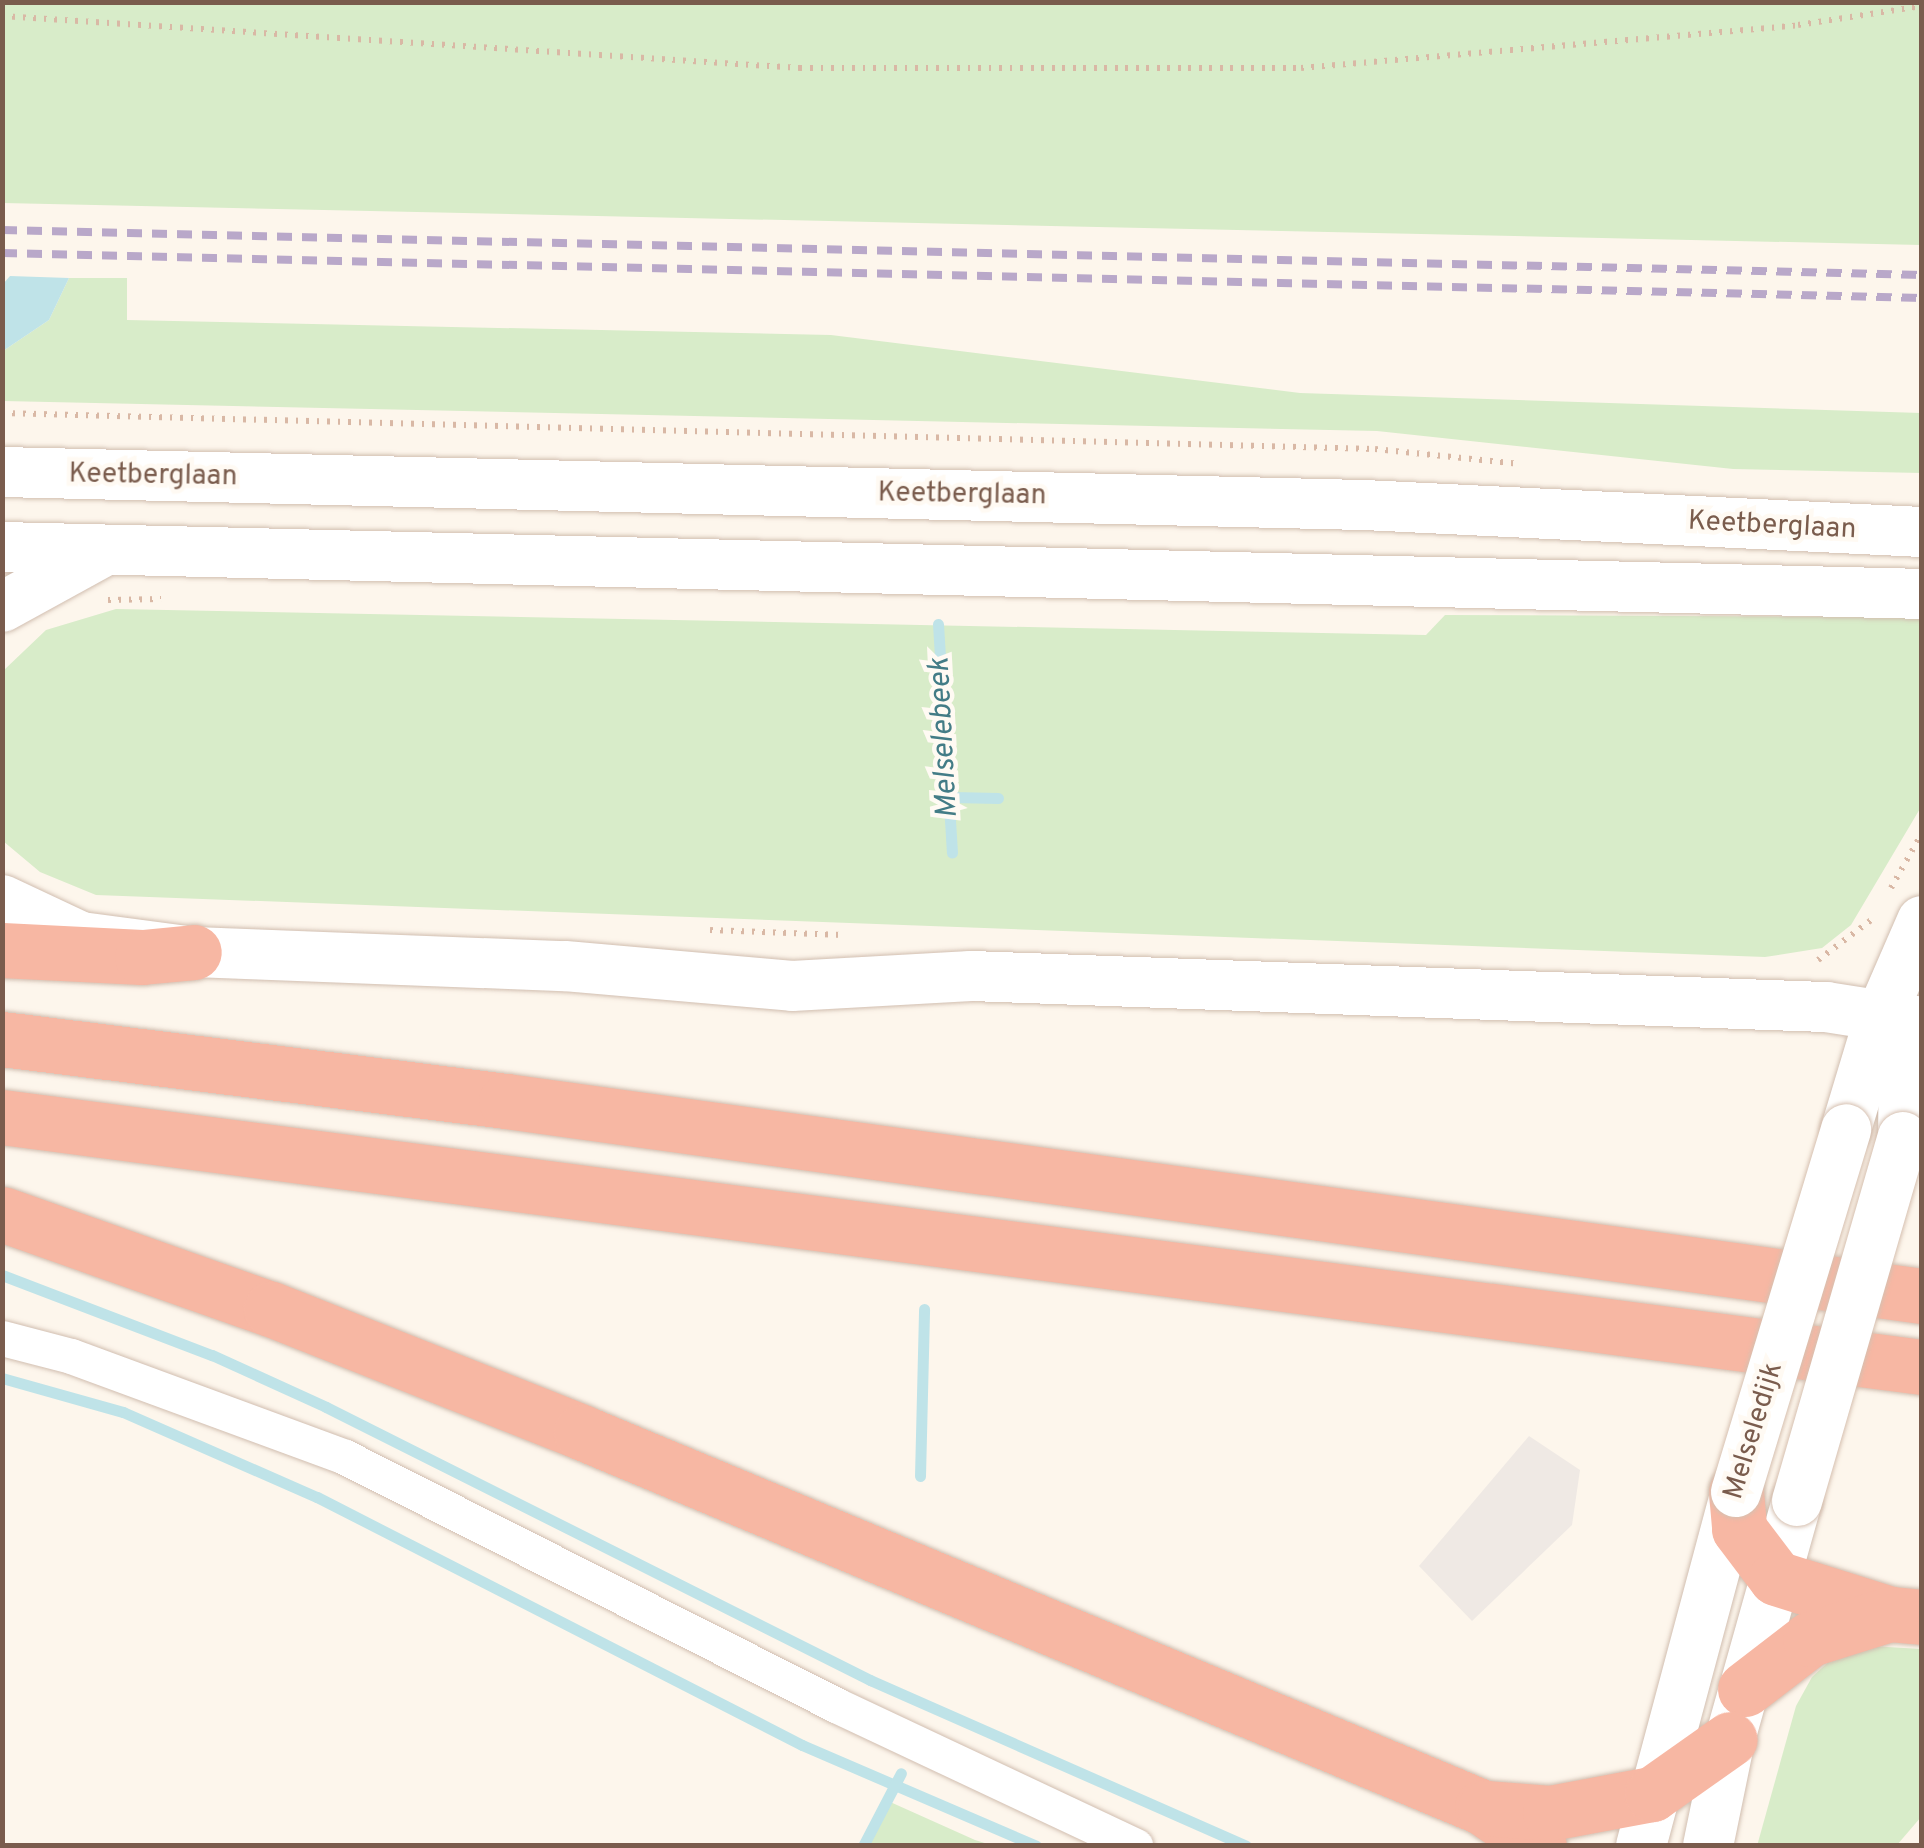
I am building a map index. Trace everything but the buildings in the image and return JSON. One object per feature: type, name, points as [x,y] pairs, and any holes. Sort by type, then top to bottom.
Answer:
[{"type":"highway","points":[[2,950],[142,957],[194,952]]},
{"type":"highway","points":[[2,1039],[545,1106],[1922,1296]]},
{"type":"highway","points":[[2,1117],[1922,1368]]},
{"type":"highway","points":[[2,1214],[271,1310],[563,1425],[1482,1807],[1539,1846]]},
{"type":"highway","points":[[1736,1492],[1739,1529],[1776,1578],[1906,1615]]},
{"type":"highway","points":[[1482,1807],[1647,1820],[1737,1714],[1810,1638],[1906,1615]]},
{"type":"main road","name":"Keetberglaan","points":[[2,472],[1364,505],[1922,532]]},
{"type":"main road","points":[[2,547],[1922,594]]},
{"type":"main road","points":[[2,606],[106,550]]},
{"type":"main road","points":[[2,900],[81,937],[194,952],[565,966],[792,986],[971,976],[1826,1006],[1900,1021],[1912,1118],[1737,1714],[1708,1846]]},
{"type":"main road","name":"Melseledijk","points":[[1647,1820],[1736,1492],[1846,1129],[1900,1021],[1896,909]]},
{"type":"street","points":[[2,1338],[70,1356],[344,1457],[836,1705],[1136,1846]]},
{"type":"path","points":[[2,16],[800,68],[1301,68],[1798,25],[1922,6]]},
{"type":"path","points":[[2,413],[1376,449],[1534,466]]},
{"type":"path","points":[[1829,957],[1896,909],[1922,833]]},
{"type":"shaded area","points":[[1529,1436],[1580,1470],[1572,1525],[1472,1621],[1419,1566]]},
{"type":"green space","points":[[2,3],[1921,3],[1921,245],[3,203]]},
{"type":"green space","points":[[69,278],[127,278],[127,320],[831,335],[1300,393],[1921,413],[1922,473],[1733,469],[1377,431],[3,401],[3,351],[49,320]]},
{"type":"green space","points":[[116,609],[1426,635],[1445,615],[1921,617],[1921,807],[1851,925],[1822,948],[1765,957],[96,895],[40,872],[3,841],[3,671],[46,630]]},
{"type":"green space","points":[[1870,1646],[1921,1649],[1921,1817],[1897,1845],[1757,1846],[1796,1706],[1812,1677],[1835,1656]]},
{"type":"green space","points":[[888,1801],[975,1840],[991,1845],[869,1845]]},
{"type":"water","points":[[10,276],[69,278],[49,320],[3,351],[3,284]]},
{"type":"waterway","name":"Melselebeek","points":[[938,624],[952,853]]},
{"type":"waterway","points":[[952,797],[998,798]]},
{"type":"waterway","points":[[2,1275],[212,1355],[326,1407],[870,1680],[1246,1846]]},
{"type":"waterway","name":"Melselebeek","points":[[920,1476],[924,1309]]},
{"type":"waterway","points":[[2,1378],[123,1412],[317,1497],[802,1745],[1036,1846]]},
{"type":"waterway","name":"Melselebeek","points":[[863,1846],[901,1773]]},
{"type":"railway","points":[[2,230],[1922,275]]},
{"type":"railway","points":[[2,253],[1922,298]]}]
